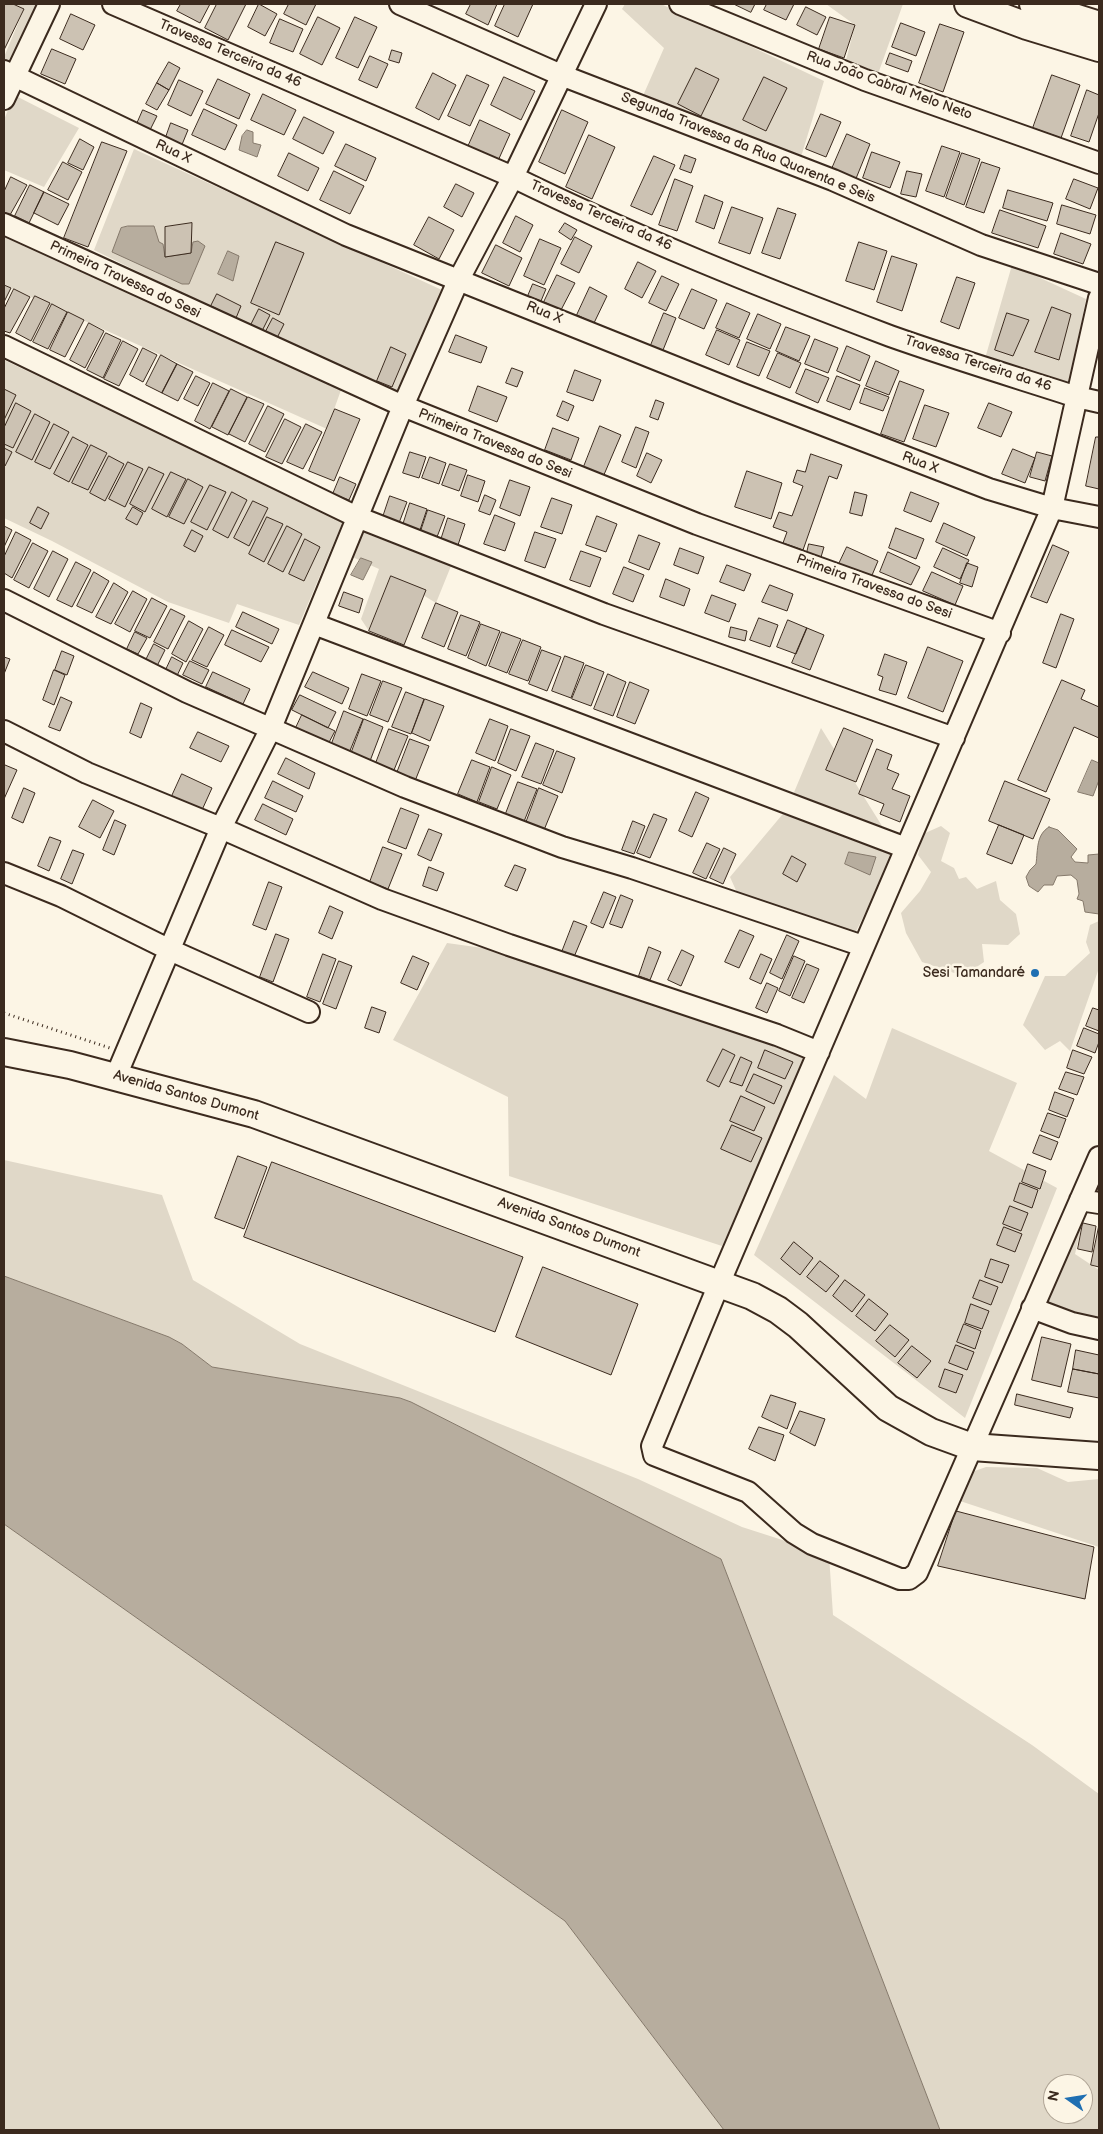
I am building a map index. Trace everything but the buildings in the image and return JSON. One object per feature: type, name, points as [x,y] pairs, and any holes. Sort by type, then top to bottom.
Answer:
[{"type":"main road","points":[[968,4],[1027,26],[1099,48]]},
{"type":"main road","points":[[1033,4],[1099,25]]},
{"type":"main road","name":"Avenida Santos Dumont","points":[[4,1052],[70,1065],[121,1065],[752,1296],[778,1310],[798,1325],[888,1408],[931,1432],[972,1447],[1099,1456]]},
{"type":"street","points":[[4,99],[9,74],[49,4]]},
{"type":"street","name":"Travessa Terceira da 46","points":[[113,4],[513,176],[576,208],[779,292],[892,336],[1077,397],[1099,402]]},
{"type":"street","name":"Segunda Travessa da Rua Quarenta e Seis","points":[[400,4],[561,75],[833,180],[981,245],[1099,284]]},
{"type":"street","points":[[121,1065],[221,828],[271,728],[402,406],[458,281],[513,176],[596,4]]},
{"type":"street","name":"Rua João Cabral Melo Neto","points":[[680,4],[865,80],[1099,163]]},
{"type":"street","name":"Rua X","points":[[9,74],[346,234],[458,281],[989,489],[1052,508],[1099,517]]},
{"type":"street","name":"Primeira Travessa do Sesi","points":[[4,224],[402,406],[697,524],[1000,633]]},
{"type":"street","points":[[1099,298],[1052,508],[1000,633],[863,946],[719,1284],[652,1446],[654,1455],[748,1492],[794,1533],[812,1544],[900,1579],[910,1579],[917,1573],[1032,1308],[1090,1202],[1099,1157]]},
{"type":"street","points":[[4,346],[357,517],[604,614],[954,738]]},
{"type":"street","points":[[4,600],[187,692],[405,787],[562,847],[632,868],[863,946]]},
{"type":"street","points":[[314,624],[906,848]]},
{"type":"street","points":[[4,731],[87,773],[221,828],[382,899],[509,945],[777,1035],[819,1052]]},
{"type":"street","points":[[4,873],[61,896],[170,950],[309,1012]]},
{"type":"street","points":[[1032,1308],[1072,1323],[1099,1329]]},
{"type":"path","points":[[4,1013],[121,1065]]},
{"type":"shaded area","points":[[14,4],[42,4],[11,65],[4,62],[4,57],[24,9]]},
{"type":"shaded area","points":[[625,4],[661,4],[824,81],[801,157],[642,98],[664,48],[622,9]]},
{"type":"shaded area","points":[[826,4],[903,4],[878,74],[845,64],[855,25]]},
{"type":"shaded area","points":[[14,95],[79,128],[44,187],[4,170],[4,120]]},
{"type":"shaded area","points":[[247,130],[253,132],[253,143],[261,145],[257,157],[239,150],[242,136]]},
{"type":"shaded area","points":[[134,149],[442,290],[396,398],[94,250]]},
{"type":"shaded area","points":[[128,226],[154,226],[159,242],[163,244],[165,257],[191,253],[193,242],[198,241],[205,246],[189,284],[182,284],[112,252],[121,228]]},
{"type":"shaded area","points":[[4,231],[341,390],[327,429],[4,285]]},
{"type":"shaded area","points":[[228,251],[239,256],[233,281],[218,274]]},
{"type":"shaded area","points":[[1012,265],[1086,299],[1068,390],[984,362]]},
{"type":"shaded area","points":[[4,360],[343,521],[299,625],[237,604],[229,623],[168,602],[4,518]]},
{"type":"shaded area","points":[[362,532],[451,566],[436,603],[392,576],[369,631],[361,619],[379,569],[348,555]]},
{"type":"shaded area","points":[[361,558],[372,562],[363,580],[351,575]]},
{"type":"shaded area","points":[[821,728],[897,850],[853,937],[739,897],[730,877],[787,809]]},
{"type":"shaded area","points":[[1092,760],[1099,763],[1099,780],[1093,796],[1078,792]]},
{"type":"shaded area","points":[[941,826],[950,833],[941,861],[954,868],[959,879],[966,877],[977,889],[996,881],[1000,900],[1016,914],[1020,934],[1008,945],[982,944],[984,962],[963,976],[922,962],[906,933],[901,913],[920,891],[931,872],[918,855],[923,834]]},
{"type":"shaded area","points":[[1049,827],[1058,830],[1077,849],[1071,857],[1075,862],[1088,863],[1088,855],[1099,854],[1099,914],[1085,912],[1083,901],[1077,899],[1079,894],[1077,880],[1071,875],[1057,876],[1053,885],[1044,885],[1038,892],[1029,886],[1026,877],[1036,864],[1040,838]]},
{"type":"shaded area","points":[[849,852],[876,857],[870,875],[845,864]]},
{"type":"shaded area","points":[[1099,921],[1099,968],[1070,1051],[1060,1041],[1045,1050],[1023,1025],[1045,976],[1065,976],[1090,953],[1086,942],[1090,925]]},
{"type":"shaded area","points":[[447,943],[490,949],[808,1057],[722,1246],[509,1176],[508,1097],[393,1040]]},
{"type":"shaded area","points":[[892,1028],[1017,1083],[989,1151],[1057,1188],[965,1418],[754,1255],[834,1075],[866,1099]]},
{"type":"shaded area","points":[[4,1160],[162,1195],[193,1280],[300,1344],[638,1479],[742,1527],[829,1555],[833,1615],[1032,1745],[1099,1794],[1099,2130],[940,2130],[721,1559],[411,1402],[400,1398],[212,1367],[182,1344],[169,1337],[4,1276]]},
{"type":"shaded area","points":[[1076,1220],[1082,1224],[1075,1254],[1099,1270],[1099,1322],[1042,1301]]},
{"type":"shaded area","points":[[4,1276],[169,1337],[182,1344],[212,1367],[400,1398],[411,1402],[721,1559],[940,2130],[724,2130],[565,1921],[4,1524]]},
{"type":"shaded area","points":[[986,1467],[1037,1468],[1068,1482],[1099,1479],[1099,1547],[960,1501],[969,1473]]},
{"type":"shaded area","points":[[4,1524],[565,1921],[724,2130],[4,2130]]},
{"type":"place","name":"Sesi Tamandaré","points":[[1035,973]]}]
